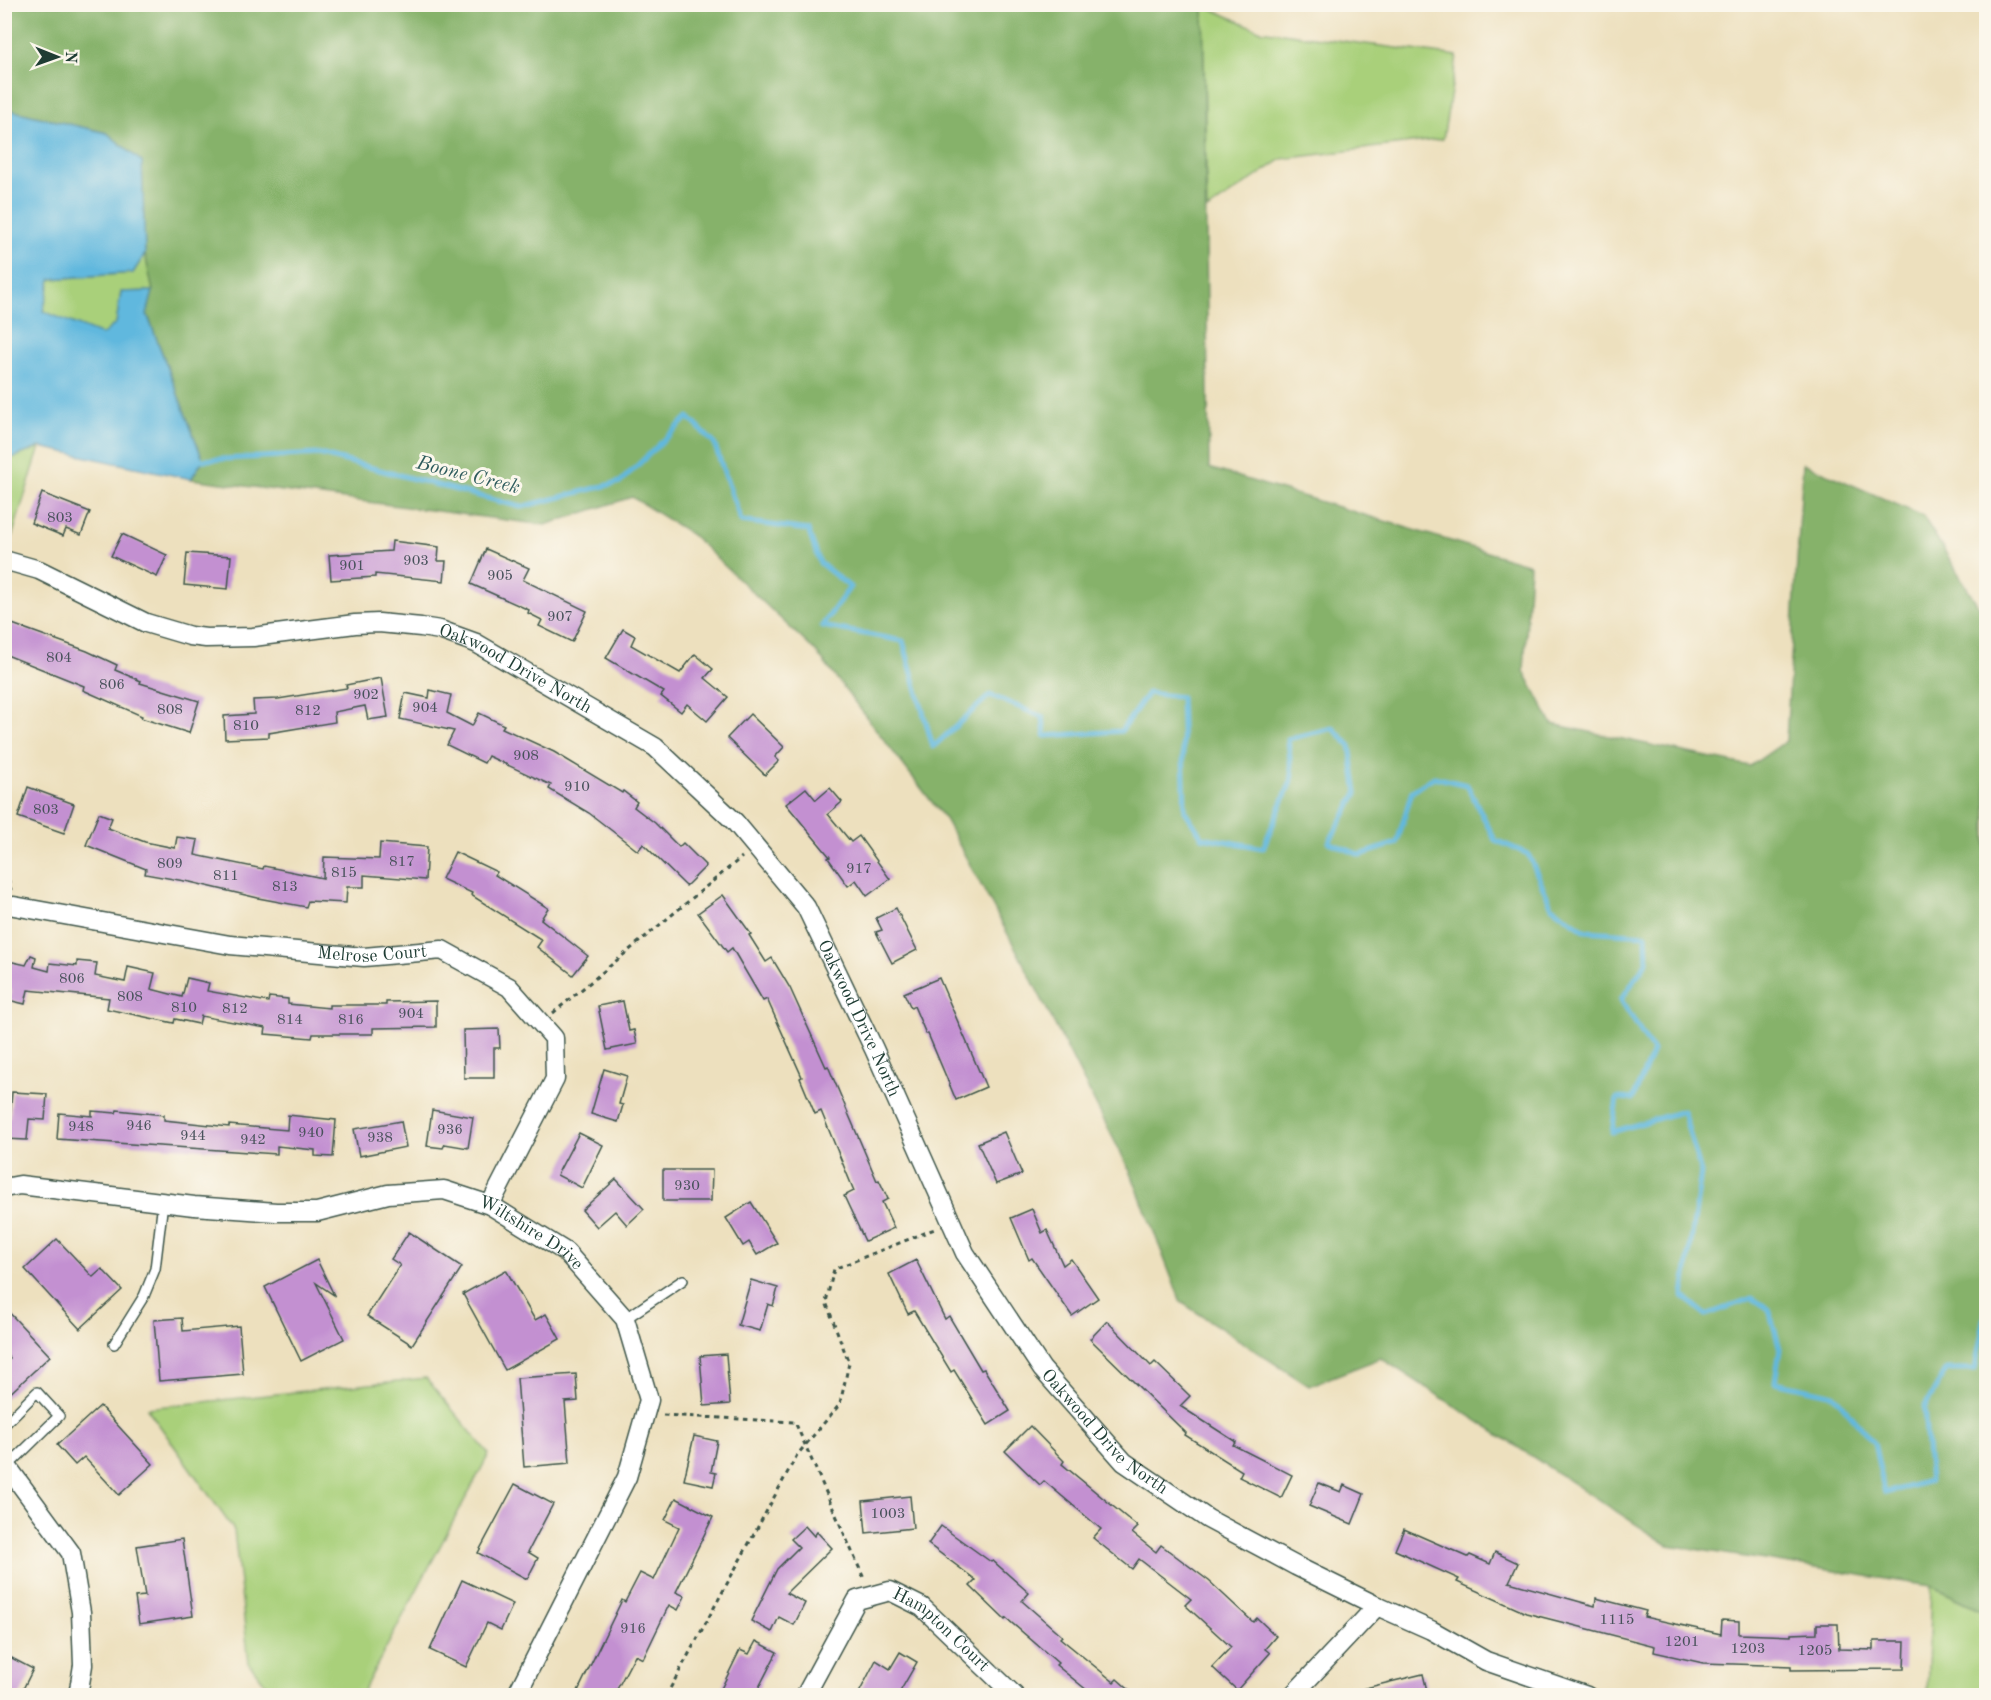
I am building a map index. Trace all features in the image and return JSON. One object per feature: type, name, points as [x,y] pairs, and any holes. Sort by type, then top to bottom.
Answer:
[{"type":"street","name":"Oakwood Drive North","points":[[4,560],[39,570],[146,624],[190,636],[253,637],[379,623],[421,627],[456,635],[476,643],[655,747],[735,822],[806,907],[874,1049],[965,1253],[1042,1369],[1124,1462],[1208,1520],[1377,1606],[1431,1630],[1486,1661],[1587,1695]]},
{"type":"street","name":"Melrose Court","points":[[14,906],[230,945],[364,957],[442,950],[509,987],[554,1038],[555,1079],[490,1206]]},
{"type":"street","name":"Wiltshire Drive","points":[[4,1188],[20,1185],[163,1202],[276,1212],[317,1212],[388,1194],[444,1190],[490,1206],[566,1252],[625,1319],[649,1400],[627,1477],[516,1695]]},
{"type":"street","points":[[6,1464],[71,1553],[81,1612],[83,1665],[78,1695]]},
{"type":"street","name":"Hampton Court","points":[[805,1695],[857,1600],[890,1591],[922,1607],[1015,1695]]},
{"type":"street","points":[[1292,1695],[1377,1606]]},
{"type":"lane","points":[[114,1344],[144,1296],[155,1269],[163,1202]]},
{"type":"lane","points":[[625,1319],[682,1280]]},
{"type":"lane","points":[[4,1425],[37,1392],[59,1416],[6,1464]]},
{"type":"path","points":[[541,1023],[755,846]]},
{"type":"path","points":[[4,861],[14,906]]},
{"type":"path","points":[[666,1695],[797,1455],[840,1404],[849,1363],[826,1302],[834,1269],[952,1222]]},
{"type":"path","points":[[645,1414],[795,1422],[872,1596]]},
{"type":"green space","points":[[5,5],[1203,5],[1209,468],[1530,565],[1524,671],[1552,724],[1750,766],[1786,741],[1803,463],[1923,516],[1979,607],[1986,608],[1986,1612],[1931,1586],[1668,1545],[1381,1358],[1309,1386],[1181,1302],[1131,1173],[1017,951],[945,819],[817,653],[691,534],[632,497],[545,525],[191,479],[203,460],[147,313],[153,291],[145,254],[142,162],[107,133],[5,109]]},
{"type":"green space","points":[[1203,5],[1259,30],[1457,56],[1443,139],[1282,159],[1207,210]]},
{"type":"green space","points":[[145,254],[153,291],[121,292],[116,323],[102,335],[43,312],[51,279],[133,273]]},
{"type":"green space","points":[[40,447],[9,546],[5,546],[4,458],[15,457]]},
{"type":"green space","points":[[426,1378],[489,1454],[361,1695],[274,1695],[249,1663],[234,1530],[147,1408]]},
{"type":"green space","points":[[1931,1586],[1986,1612],[1986,1695],[1927,1694]]},
{"type":"water","points":[[5,109],[107,133],[142,162],[145,254],[133,273],[51,279],[43,311],[102,335],[116,323],[121,292],[153,291],[147,314],[203,460],[191,479],[40,447],[15,457],[5,458]]},
{"type":"building","points":[[42,493],[90,512],[81,535],[66,529],[63,536],[31,523]]},
{"type":"building","points":[[122,534],[167,555],[157,577],[111,556]]},
{"type":"building","points":[[392,541],[439,547],[438,561],[446,561],[444,581],[375,574],[375,577],[331,580],[329,555],[391,551]]},
{"type":"building","points":[[486,549],[529,568],[523,580],[587,611],[572,642],[539,626],[542,620],[528,613],[529,610],[471,584]]},
{"type":"building","points":[[187,553],[231,556],[228,589],[184,585]]},
{"type":"building","points":[[4,621],[87,651],[117,665],[115,670],[141,681],[140,683],[199,701],[189,733],[141,718],[142,716],[83,690],[84,686],[4,654]]},
{"type":"building","points":[[623,629],[635,636],[631,645],[680,673],[695,654],[713,669],[705,678],[728,697],[707,721],[687,704],[681,712],[661,696],[664,692],[606,658]]},
{"type":"building","points":[[381,678],[388,717],[368,720],[365,706],[334,712],[335,722],[269,733],[269,737],[225,739],[224,716],[254,714],[253,700],[278,699],[347,688],[346,685]]},
{"type":"building","points":[[430,690],[451,695],[447,713],[472,726],[479,713],[504,725],[502,728],[554,752],[622,793],[623,791],[637,802],[634,807],[655,823],[679,847],[683,843],[706,866],[686,886],[643,844],[638,851],[589,813],[549,789],[551,785],[488,756],[484,763],[447,745],[454,731],[400,719],[405,693],[429,698]]},
{"type":"building","points":[[750,714],[784,747],[775,757],[779,761],[765,775],[727,738]]},
{"type":"building","points":[[28,787],[74,804],[64,833],[18,817]]},
{"type":"building","points":[[806,788],[816,800],[830,788],[842,802],[828,814],[851,842],[859,836],[890,879],[867,896],[856,880],[848,886],[828,858],[830,857],[786,804]]},
{"type":"building","points":[[99,813],[112,818],[108,828],[145,842],[175,848],[177,837],[198,840],[195,855],[323,878],[324,857],[379,859],[380,843],[427,847],[425,880],[364,875],[364,887],[347,887],[346,903],[308,901],[306,907],[258,898],[145,874],[146,869],[86,845]]},
{"type":"building","points":[[455,852],[497,872],[495,875],[548,908],[541,919],[588,956],[573,975],[537,947],[542,940],[471,895],[472,893],[442,879]]},
{"type":"building","points":[[723,895],[751,934],[749,935],[766,962],[772,958],[790,988],[826,1067],[828,1066],[877,1181],[879,1180],[888,1199],[882,1202],[894,1228],[865,1241],[844,1196],[854,1191],[821,1111],[815,1114],[800,1078],[802,1077],[767,999],[763,1001],[732,948],[727,952],[698,913]]},
{"type":"building","points":[[896,908],[917,950],[892,963],[876,932],[882,930],[876,918]]},
{"type":"building","points":[[31,955],[36,957],[34,967],[49,971],[50,963],[77,966],[77,961],[97,963],[95,976],[125,982],[128,967],[155,973],[151,989],[182,997],[187,978],[209,983],[207,991],[268,1002],[269,997],[288,999],[288,1004],[329,1008],[329,1005],[386,1005],[386,1002],[436,1001],[436,1027],[373,1028],[373,1034],[313,1034],[312,1038],[265,1034],[266,1028],[201,1016],[199,1024],[175,1019],[174,1023],[107,1009],[109,998],[28,990],[25,1004],[8,1000],[12,991],[4,989],[4,960],[26,965]]},
{"type":"building","points":[[939,978],[986,1087],[956,1100],[928,1034],[914,1006],[911,1008],[904,993]]},
{"type":"building","points":[[623,1001],[629,1031],[634,1030],[637,1044],[607,1050],[598,1006]]},
{"type":"building","points":[[499,1029],[500,1048],[494,1048],[494,1078],[464,1078],[463,1030]]},
{"type":"building","points":[[604,1069],[627,1076],[619,1104],[623,1105],[618,1122],[591,1114]]},
{"type":"building","points":[[12,1092],[47,1094],[45,1120],[29,1119],[27,1140],[4,1139],[4,1117],[10,1118]]},
{"type":"building","points":[[117,1110],[164,1115],[164,1120],[287,1130],[288,1115],[336,1120],[333,1157],[315,1156],[315,1150],[277,1146],[277,1154],[57,1139],[59,1113],[92,1116],[92,1111],[116,1113]]},
{"type":"building","points":[[432,1110],[473,1117],[468,1148],[445,1144],[443,1148],[427,1146]]},
{"type":"building","points":[[401,1121],[406,1147],[359,1156],[354,1129]]},
{"type":"building","points":[[1004,1132],[1022,1174],[996,1184],[978,1143]]},
{"type":"building","points":[[579,1133],[603,1145],[582,1188],[557,1175]]},
{"type":"building","points":[[663,1170],[712,1170],[711,1201],[663,1201]]},
{"type":"building","points":[[616,1179],[644,1209],[627,1225],[615,1211],[597,1227],[582,1210]]},
{"type":"building","points":[[751,1202],[777,1243],[757,1255],[749,1242],[743,1246],[726,1218]]},
{"type":"building","points":[[1032,1209],[1042,1233],[1047,1230],[1063,1265],[1071,1259],[1098,1298],[1072,1316],[1032,1258],[1029,1260],[1011,1218]]},
{"type":"building","points":[[409,1232],[462,1267],[412,1345],[367,1316],[400,1265],[391,1259]]},
{"type":"building","points":[[57,1239],[93,1277],[102,1269],[122,1290],[80,1329],[25,1269]]},
{"type":"building","points":[[317,1260],[334,1295],[316,1283],[344,1339],[301,1361],[265,1287]]},
{"type":"building","points":[[916,1260],[945,1319],[949,1316],[981,1370],[984,1369],[1010,1411],[988,1425],[954,1370],[951,1372],[914,1311],[908,1314],[889,1274]]},
{"type":"building","points":[[506,1270],[535,1320],[546,1314],[560,1339],[505,1370],[463,1294]]},
{"type":"building","points":[[751,1280],[778,1288],[773,1306],[768,1304],[760,1331],[738,1325]]},
{"type":"building","points":[[4,1307],[50,1356],[4,1399],[4,1364],[10,1359],[4,1352]]},
{"type":"building","points":[[182,1318],[183,1331],[239,1326],[243,1374],[159,1381],[154,1320]]},
{"type":"building","points":[[1107,1321],[1151,1366],[1155,1362],[1190,1396],[1180,1406],[1236,1442],[1233,1445],[1292,1475],[1281,1498],[1239,1477],[1242,1471],[1185,1435],[1186,1433],[1090,1339]]},
{"type":"building","points":[[726,1354],[730,1404],[704,1406],[700,1356]]},
{"type":"building","points":[[576,1374],[578,1401],[565,1402],[570,1463],[524,1467],[517,1378]]},
{"type":"building","points":[[100,1406],[153,1464],[119,1495],[84,1457],[75,1465],[57,1445]]},
{"type":"building","points":[[1030,1426],[1064,1461],[1062,1464],[1138,1527],[1132,1533],[1156,1552],[1161,1545],[1209,1581],[1253,1622],[1257,1618],[1276,1636],[1265,1649],[1270,1653],[1237,1690],[1212,1667],[1231,1647],[1185,1605],[1191,1599],[1139,1559],[1132,1569],[1093,1538],[1101,1529],[1044,1481],[1040,1485],[1005,1451]]},
{"type":"building","points":[[694,1436],[717,1441],[711,1472],[716,1473],[713,1486],[684,1480]]},
{"type":"building","points":[[1319,1483],[1341,1492],[1344,1485],[1364,1494],[1352,1524],[1309,1506]]},
{"type":"building","points":[[515,1484],[553,1504],[528,1552],[538,1558],[527,1579],[478,1553]]},
{"type":"building","points":[[910,1496],[913,1528],[866,1533],[863,1501]]},
{"type":"building","points":[[676,1498],[713,1517],[676,1592],[685,1596],[678,1610],[669,1605],[643,1659],[635,1655],[614,1695],[586,1695],[578,1691],[622,1600],[625,1602],[640,1573],[654,1580],[679,1527],[665,1520]]},
{"type":"building","points":[[805,1526],[814,1536],[817,1532],[832,1548],[786,1593],[805,1603],[794,1625],[779,1617],[772,1632],[751,1621],[777,1569],[799,1547],[791,1539]]},
{"type":"building","points":[[941,1526],[991,1562],[993,1561],[1029,1593],[1022,1601],[1062,1636],[1060,1638],[1114,1682],[1117,1679],[1135,1695],[1093,1695],[1056,1665],[1058,1663],[1006,1618],[1005,1620],[970,1586],[976,1580],[928,1544]]},
{"type":"building","points":[[1404,1529],[1468,1557],[1470,1555],[1490,1564],[1495,1552],[1518,1563],[1509,1582],[1595,1606],[1596,1598],[1646,1611],[1644,1617],[1721,1634],[1722,1620],[1739,1621],[1739,1634],[1791,1636],[1791,1634],[1817,1633],[1817,1624],[1838,1624],[1839,1649],[1874,1650],[1874,1641],[1905,1641],[1904,1669],[1791,1670],[1791,1666],[1703,1663],[1654,1652],[1655,1646],[1526,1613],[1457,1582],[1459,1579],[1395,1550]]},
{"type":"building","points":[[182,1539],[193,1616],[139,1624],[135,1597],[145,1596],[137,1546]]},
{"type":"building","points":[[462,1580],[513,1604],[501,1630],[487,1623],[466,1667],[430,1650]]},
{"type":"building","points":[[756,1641],[777,1652],[755,1695],[718,1695],[740,1650],[749,1654]]},
{"type":"building","points":[[900,1652],[917,1662],[898,1695],[858,1695],[876,1660],[890,1669]]},
{"type":"building","points":[[4,1654],[33,1669],[20,1695],[4,1695]]},
{"type":"building","points":[[1423,1674],[1428,1695],[1357,1695],[1357,1690]]},
{"type":"waterway","name":"Boone Creek","points":[[199,458],[203,460],[319,454],[521,507],[620,482],[688,417],[714,443],[741,521],[808,530],[820,563],[850,587],[822,626],[903,641],[933,747],[990,695],[1043,717],[1045,736],[1121,731],[1148,693],[1181,697],[1185,811],[1202,837],[1263,848],[1292,779],[1288,739],[1333,728],[1350,746],[1357,793],[1329,842],[1360,855],[1397,843],[1412,791],[1434,777],[1467,785],[1495,840],[1528,854],[1552,907],[1586,931],[1646,935],[1647,961],[1621,1000],[1653,1051],[1633,1099],[1617,1098],[1612,1132],[1683,1111],[1701,1173],[1683,1296],[1706,1315],[1752,1298],[1769,1309],[1780,1349],[1775,1382],[1834,1395],[1874,1443],[1885,1493],[1930,1481],[1924,1408],[1947,1369],[1975,1369],[1986,1311]]}]
